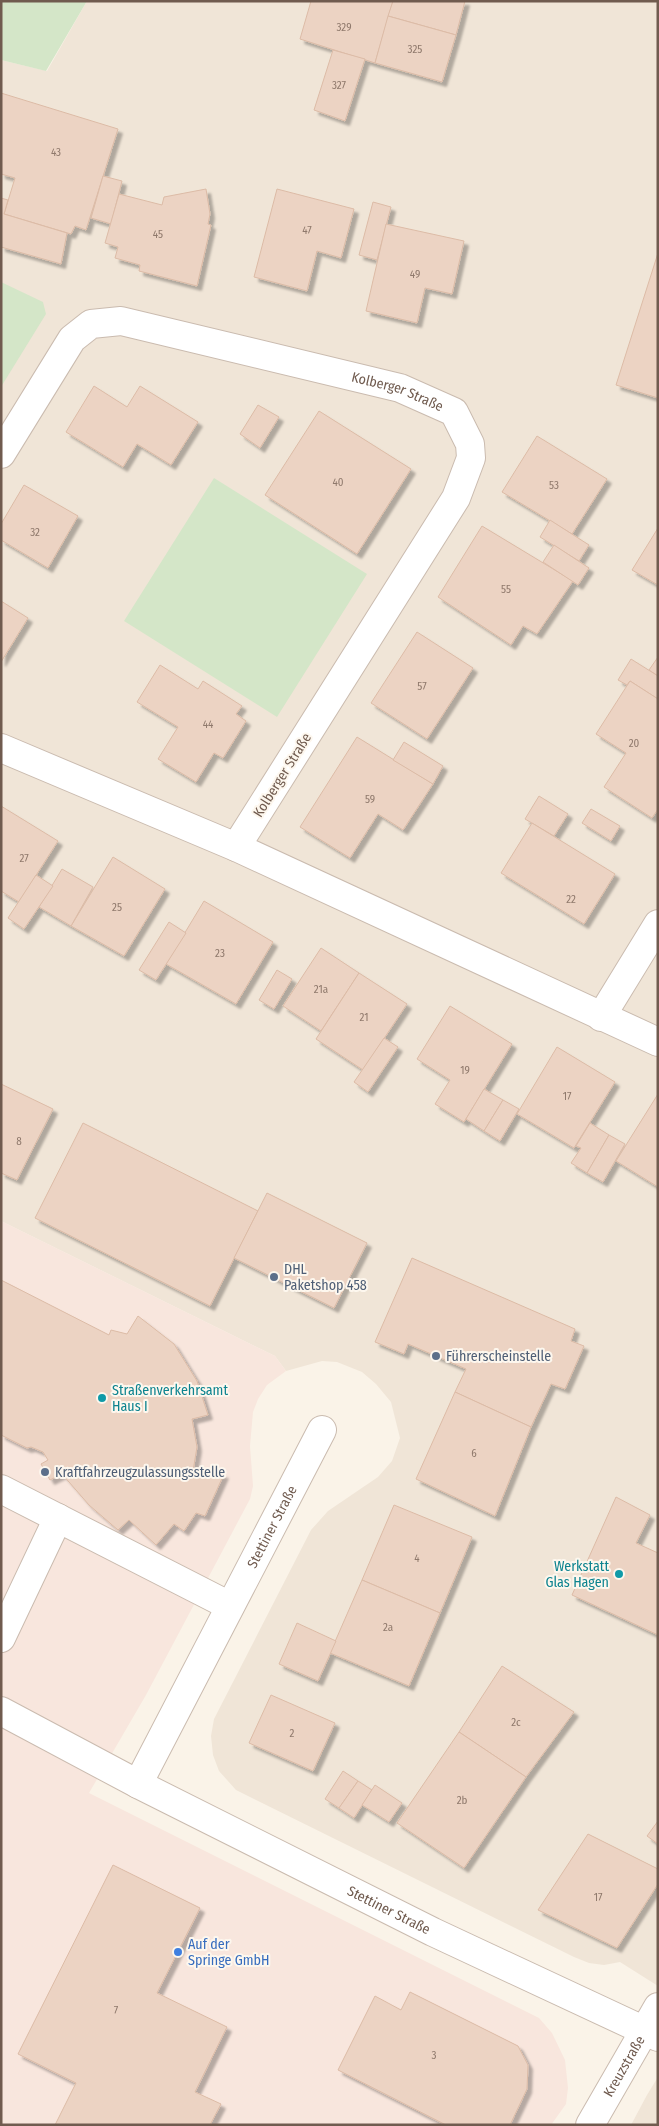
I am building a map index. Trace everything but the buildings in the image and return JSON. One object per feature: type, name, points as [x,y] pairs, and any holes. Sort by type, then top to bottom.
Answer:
[{"type":"street","name":"Kolberger Straße","points":[[1,454],[72,338],[91,324],[121,322],[400,388],[454,412],[466,432],[470,444],[471,458],[456,498],[236,847]]},
{"type":"street","points":[[1,748],[236,847],[658,1042]]},
{"type":"street","points":[[601,1017],[658,924]]},
{"type":"street","name":"Stettiner Straße","points":[[138,1784],[322,1430]]},
{"type":"street","points":[[1,1489],[230,1606]]},
{"type":"street","points":[[1,1638],[58,1518]]},
{"type":"street","name":"Stettiner Straße","points":[[1,1711],[138,1784],[433,1932],[653,2025]]},
{"type":"street","name":"Kreuzstraße","points":[[590,2125],[653,2025]]},
{"type":"shaded area","points":[[87,1],[658,1],[658,1986],[620,1962],[604,1965],[589,1963],[574,1957],[236,1790],[219,1771],[213,1755],[211,1736],[214,1719],[311,1530],[328,1511],[378,1477],[392,1461],[400,1438],[391,1402],[376,1384],[362,1372],[337,1362],[322,1361],[286,1371],[275,1356],[1,1221],[1,60],[47,71]]},
{"type":"shaded area","points":[[1,1221],[275,1356],[286,1371],[267,1385],[258,1399],[253,1412],[250,1446],[253,1486],[250,1499],[146,1695],[89,1793],[539,2018],[552,2033],[565,2060],[568,2088],[566,2104],[551,2125],[1,2125]]},
{"type":"shaded area","points":[[658,2077],[658,2125],[631,2125],[647,2095]]},
{"type":"green space","points":[[1,1],[87,1],[46,71],[1,60]]},
{"type":"green space","points":[[1,282],[43,302],[46,314],[1,387]]},
{"type":"green space","points":[[214,478],[367,574],[277,717],[124,621]]},
{"type":"place","name":"DHL Paketshop 458","points":[[274,1277]]},
{"type":"place","name":"Führerscheinstelle","points":[[436,1356]]},
{"type":"place","name":"Straßenverkehrsamt Haus I","points":[[102,1398]]},
{"type":"place","name":"Kraftfahrzeugzulassungsstelle","points":[[45,1472]]},
{"type":"place","name":"Werkstatt Glas Hagen","points":[[619,1574]]},
{"type":"place","name":"Auf der Springe GmbH","points":[[178,1952]]}]
